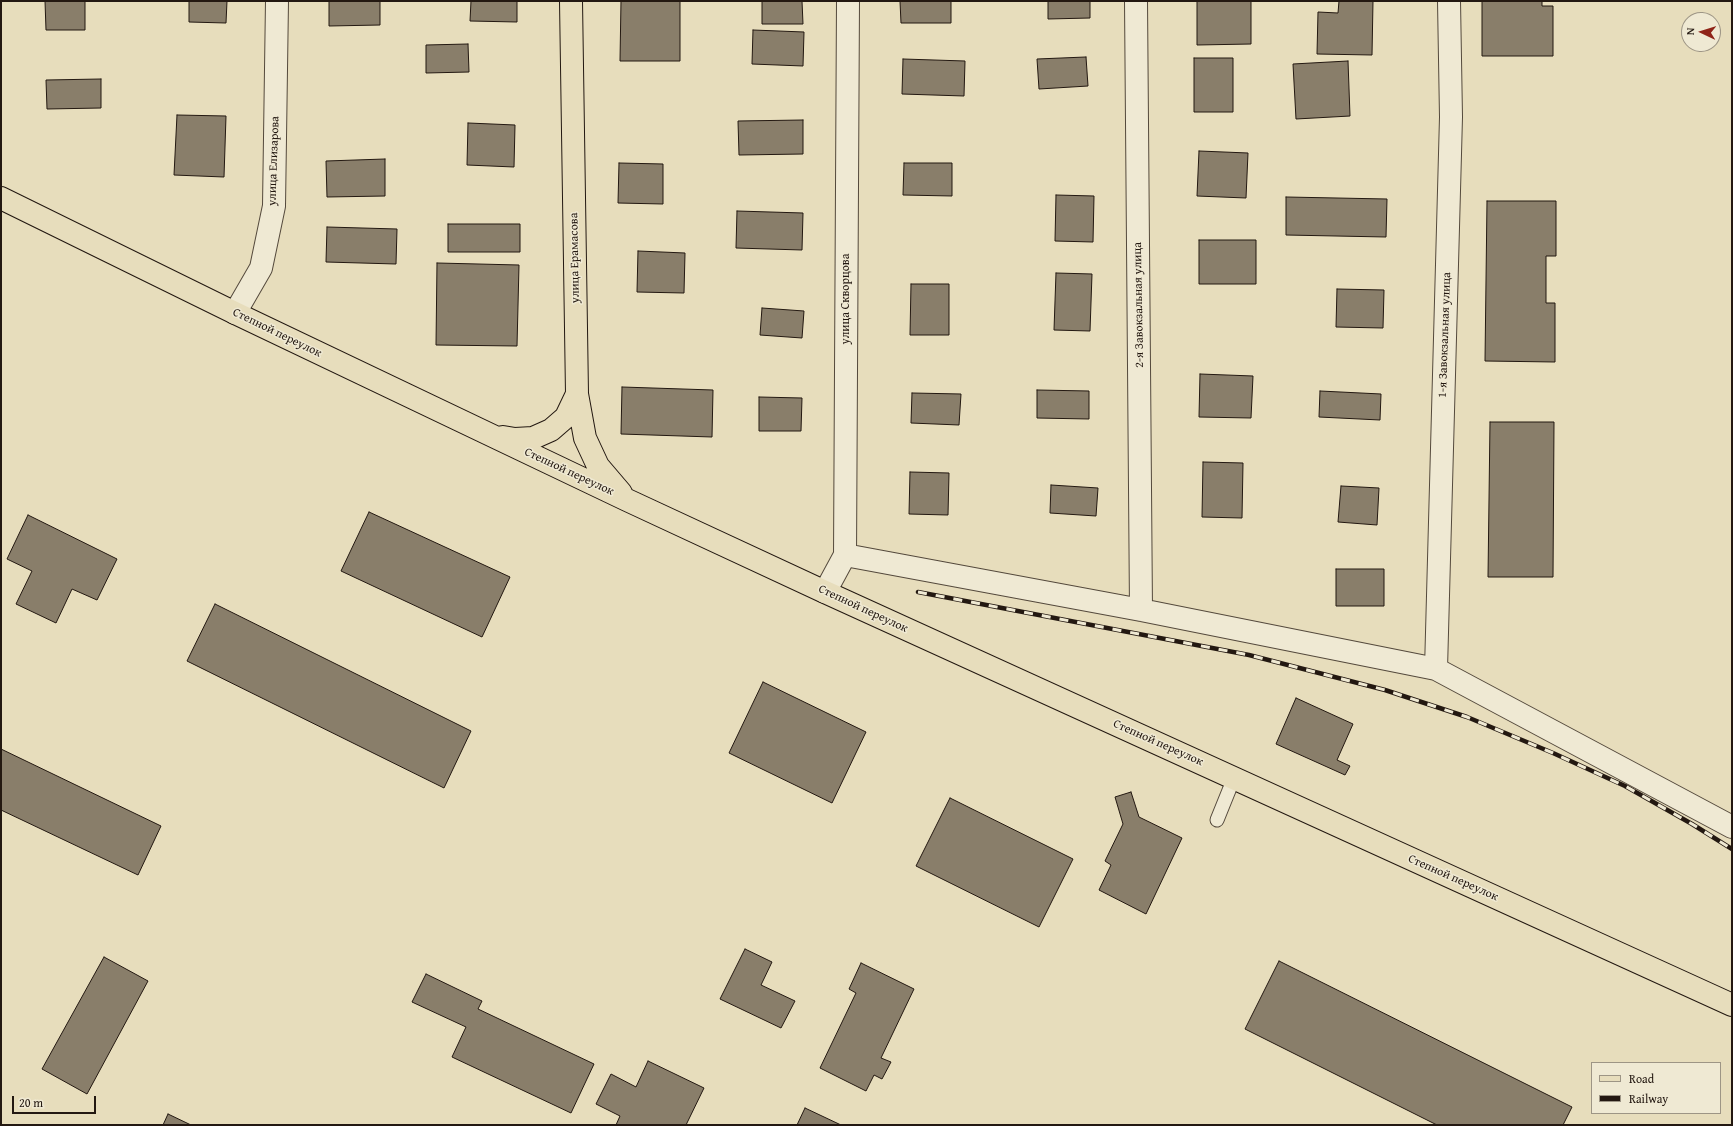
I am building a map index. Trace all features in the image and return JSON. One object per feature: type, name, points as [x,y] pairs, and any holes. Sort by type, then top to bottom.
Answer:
[{"type":"main road","name":"улица Ерамасова","points":[[571,1],[577,394],[585,438],[598,466],[627,500]]},
{"type":"main road","name":"Степной переулок","points":[[1,198],[235,313],[627,500],[825,592],[1732,1005]]},
{"type":"main road","points":[[492,436],[515,439],[533,438],[551,430],[566,417],[577,394]]},
{"type":"street","name":"улица Елизарова","points":[[235,313],[261,268],[274,206],[278,1]]},
{"type":"street","name":"улица Скворцова","points":[[825,592],[845,555],[848,1]]},
{"type":"street","name":"2-я Завокзальная улица","points":[[1136,1],[1141,610]]},
{"type":"street","name":"1-я Завокзальная улица","points":[[1436,669],[1451,118],[1449,1]]},
{"type":"street","points":[[845,555],[1141,610],[1436,669],[1732,827]]},
{"type":"lane","points":[[1217,820],[1234,778]]},
{"type":"building","points":[[45,1],[85,1],[85,30],[46,30]]},
{"type":"building","points":[[189,1],[227,1],[226,23],[189,22]]},
{"type":"building","points":[[329,1],[380,1],[380,25],[329,26]]},
{"type":"building","points":[[471,1],[517,1],[517,22],[470,21]]},
{"type":"building","points":[[621,1],[680,1],[680,61],[620,61]]},
{"type":"building","points":[[762,1],[802,1],[803,24],[762,24]]},
{"type":"building","points":[[900,1],[951,1],[951,23],[901,23]]},
{"type":"building","points":[[1048,1],[1090,1],[1090,18],[1048,19]]},
{"type":"building","points":[[1197,1],[1251,1],[1251,44],[1197,45]]},
{"type":"building","points":[[1339,1],[1373,1],[1372,55],[1317,54],[1318,12],[1338,13]]},
{"type":"building","points":[[1482,1],[1542,1],[1542,6],[1553,6],[1553,56],[1482,56]]},
{"type":"building","points":[[753,30],[804,32],[803,66],[752,64]]},
{"type":"building","points":[[468,44],[469,72],[426,73],[426,45]]},
{"type":"building","points":[[1086,57],[1088,86],[1039,89],[1037,59]]},
{"type":"building","points":[[1194,58],[1233,58],[1233,112],[1194,112]]},
{"type":"building","points":[[903,59],[965,61],[964,96],[902,94]]},
{"type":"building","points":[[1348,61],[1350,116],[1296,119],[1293,64]]},
{"type":"building","points":[[101,79],[101,108],[47,109],[46,80]]},
{"type":"building","points":[[177,115],[226,116],[224,177],[174,175]]},
{"type":"building","points":[[803,120],[803,154],[739,155],[738,121]]},
{"type":"building","points":[[468,123],[515,125],[514,167],[467,165]]},
{"type":"building","points":[[1199,151],[1248,153],[1246,198],[1197,196]]},
{"type":"building","points":[[385,159],[385,196],[327,197],[326,161]]},
{"type":"building","points":[[619,163],[663,164],[663,204],[618,203]]},
{"type":"building","points":[[904,163],[952,163],[952,196],[903,195]]},
{"type":"building","points":[[1056,195],[1094,196],[1093,242],[1055,241]]},
{"type":"building","points":[[1286,197],[1387,199],[1386,237],[1286,235]]},
{"type":"building","points":[[1487,201],[1556,201],[1556,256],[1546,256],[1546,303],[1555,303],[1555,362],[1485,361]]},
{"type":"building","points":[[737,211],[803,213],[802,250],[736,248]]},
{"type":"building","points":[[448,224],[520,224],[520,252],[448,252]]},
{"type":"building","points":[[327,227],[397,229],[396,264],[326,262]]},
{"type":"building","points":[[1199,240],[1256,240],[1256,284],[1199,284]]},
{"type":"building","points":[[638,251],[685,253],[684,293],[637,292]]},
{"type":"building","points":[[437,263],[519,265],[517,346],[436,345]]},
{"type":"building","points":[[1056,273],[1092,274],[1090,331],[1054,330]]},
{"type":"building","points":[[911,284],[949,284],[949,335],[910,335]]},
{"type":"building","points":[[1337,289],[1384,290],[1383,328],[1336,327]]},
{"type":"building","points":[[762,308],[804,311],[802,338],[760,335]]},
{"type":"building","points":[[1200,374],[1253,376],[1251,418],[1199,417]]},
{"type":"building","points":[[622,387],[713,390],[712,437],[621,434]]},
{"type":"building","points":[[1037,390],[1089,391],[1089,419],[1037,418]]},
{"type":"building","points":[[1320,391],[1381,394],[1380,420],[1319,417]]},
{"type":"building","points":[[912,393],[961,394],[959,425],[911,423]]},
{"type":"building","points":[[759,397],[802,398],[801,431],[759,431]]},
{"type":"building","points":[[1490,422],[1554,422],[1553,577],[1488,577]]},
{"type":"building","points":[[1203,462],[1243,463],[1242,518],[1202,517]]},
{"type":"building","points":[[910,472],[949,473],[948,515],[909,514]]},
{"type":"building","points":[[1051,485],[1098,488],[1096,516],[1050,513]]},
{"type":"building","points":[[1341,486],[1379,488],[1377,525],[1338,522]]},
{"type":"building","points":[[369,512],[510,577],[482,637],[341,571]]},
{"type":"building","points":[[28,515],[117,559],[97,600],[72,589],[56,623],[16,604],[32,571],[7,559]]},
{"type":"building","points":[[1336,569],[1384,569],[1384,606],[1336,606]]},
{"type":"building","points":[[215,604],[471,731],[444,788],[187,661]]},
{"type":"building","points":[[763,682],[866,732],[832,803],[729,753]]},
{"type":"building","points":[[1296,698],[1353,724],[1337,760],[1350,766],[1345,775],[1276,744]]},
{"type":"building","points":[[1,749],[161,826],[138,875],[1,810]]},
{"type":"building","points":[[1131,792],[1139,817],[1182,838],[1146,914],[1099,890],[1111,865],[1105,861],[1123,824],[1115,797]]},
{"type":"building","points":[[950,798],[1073,859],[1039,927],[916,866]]},
{"type":"building","points":[[745,949],[772,962],[761,985],[795,1001],[781,1028],[720,999]]},
{"type":"building","points":[[104,957],[148,981],[87,1094],[42,1069]]},
{"type":"building","points":[[1279,961],[1572,1107],[1563,1125],[1437,1125],[1245,1029]]},
{"type":"building","points":[[861,963],[914,989],[881,1058],[891,1062],[882,1079],[874,1075],[866,1091],[820,1068],[856,993],[849,989]]},
{"type":"building","points":[[426,974],[482,1001],[478,1009],[594,1064],[571,1113],[452,1057],[466,1027],[412,1002]]},
{"type":"building","points":[[648,1061],[704,1088],[686,1125],[616,1125],[620,1116],[596,1104],[611,1074],[636,1087]]},
{"type":"building","points":[[805,1108],[841,1125],[797,1125]]},
{"type":"building","points":[[168,1114],[191,1125],[163,1125]]},
{"type":"railway","points":[[918,592],[1249,655],[1385,690],[1467,717],[1553,753],[1625,786],[1692,824],[1732,849]]}]
